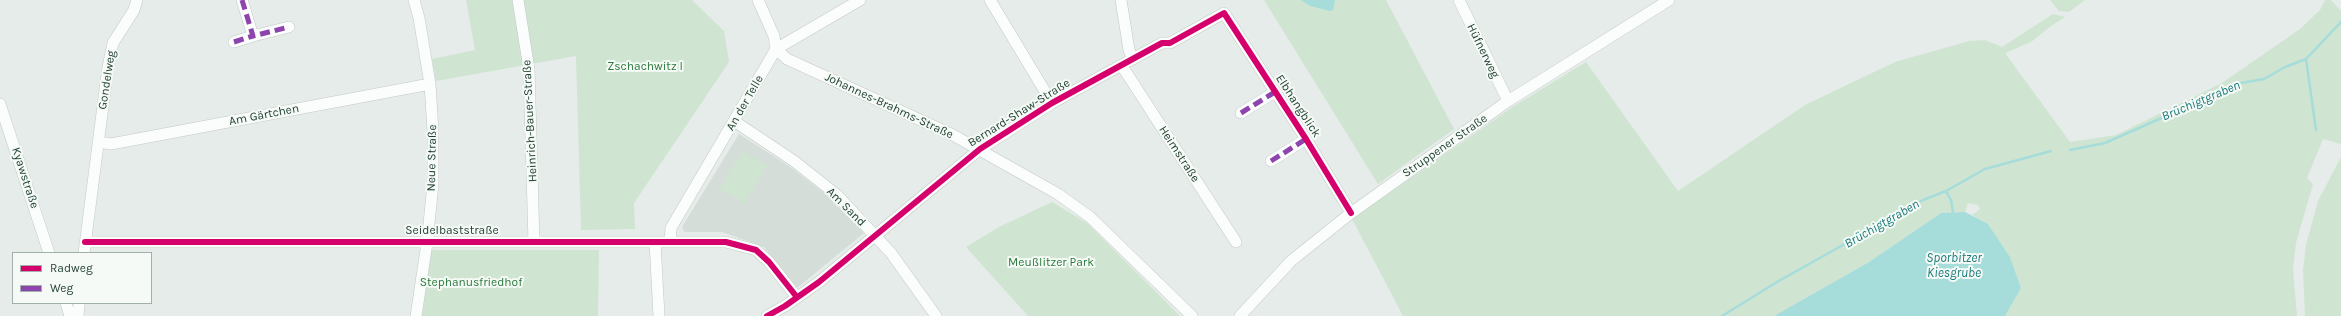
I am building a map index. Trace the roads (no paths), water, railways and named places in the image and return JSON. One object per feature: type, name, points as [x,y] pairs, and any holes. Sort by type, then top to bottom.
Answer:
[{"type":"street","name":"Gondelweg","points":[[84,248],[108,67],[113,43],[134,10],[137,0]]},
{"type":"street","points":[[242,0],[253,36]]},
{"type":"street","name":"Neue Straße","points":[[414,0],[419,18],[430,84],[433,131],[433,184],[427,243],[416,316]]},
{"type":"street","name":"Heinrich-Bauer-Straße","points":[[518,0],[529,69],[534,242]]},
{"type":"street","points":[[758,0],[774,36],[776,49]]},
{"type":"street","name":"An der Telle","points":[[670,242],[671,228],[776,49],[860,0]]},
{"type":"street","points":[[990,0],[1052,103]]},
{"type":"street","points":[[1120,0],[1129,50],[1133,59]]},
{"type":"street","name":"Hüfnerweg","points":[[1459,0],[1508,101]]},
{"type":"street","name":"Struppener Straße","points":[[1240,316],[1291,261],[1351,213],[1508,101],[1669,0]]},
{"type":"street","name":"Bernard-Shaw-Straße","points":[[767,316],[785,306],[796,296],[819,282],[874,235],[980,149],[1052,103],[1162,43],[1170,44],[1224,13]]},
{"type":"street","name":"Elbhangblick","points":[[1224,13],[1306,138],[1351,213]]},
{"type":"street","points":[[234,42],[289,27]]},
{"type":"street","name":"Johannes-Brahms-Straße","points":[[776,49],[787,59],[980,149],[1058,194],[1079,208],[1192,316]]},
{"type":"street","name":"Heimstraße","points":[[1122,66],[1236,242]]},
{"type":"street","name":"Am Gärtchen","points":[[98,142],[111,144],[430,84]]},
{"type":"street","name":"Elbhangblick","points":[[1241,113],[1276,92]]},
{"type":"street","name":"Kyawstraße","points":[[0,104],[49,252]]},
{"type":"street","name":"Am Sand","points":[[734,122],[794,161],[830,190],[891,253],[936,316]]},
{"type":"street","name":"Elbhangblick","points":[[1271,161],[1306,138]]},
{"type":"street","name":"Seidelbaststraße","points":[[84,248],[300,241],[427,243],[726,242],[756,250],[769,262],[796,296]]},
{"type":"street","points":[[655,242],[659,316]]},
{"type":"street","points":[[66,304],[70,316]]},
{"type":"street","points":[[78,316],[79,304]]},
{"type":"water","points":[[1301,0],[1335,0],[1333,10],[1330,11],[1310,6]]},
{"type":"water","name":"Sporbitzer Kiesgrube","points":[[1965,212],[1988,224],[2010,257],[2021,288],[2005,316],[1774,316],[1869,262],[1941,213]]},
{"type":"waterway","name":"Brüchigtgraben","points":[[2070,150],[2105,143],[2241,83],[2264,79],[2285,67],[2306,59],[2341,22]]},
{"type":"waterway","points":[[2306,59],[2316,130]]},
{"type":"waterway","name":"Brüchigtgraben","points":[[1722,316],[1777,282],[1923,200],[1946,191],[1985,169],[2051,151]]},
{"type":"waterway","points":[[1946,191],[1951,200],[1953,212]]},
{"type":"park label","name":"Zschachwitz I","points":[[645,67]]},
{"type":"park label","name":"Meußlitzer Park","points":[[1051,263]]},
{"type":"park label","name":"Stephanusfriedhof","points":[[471,283]]}]
